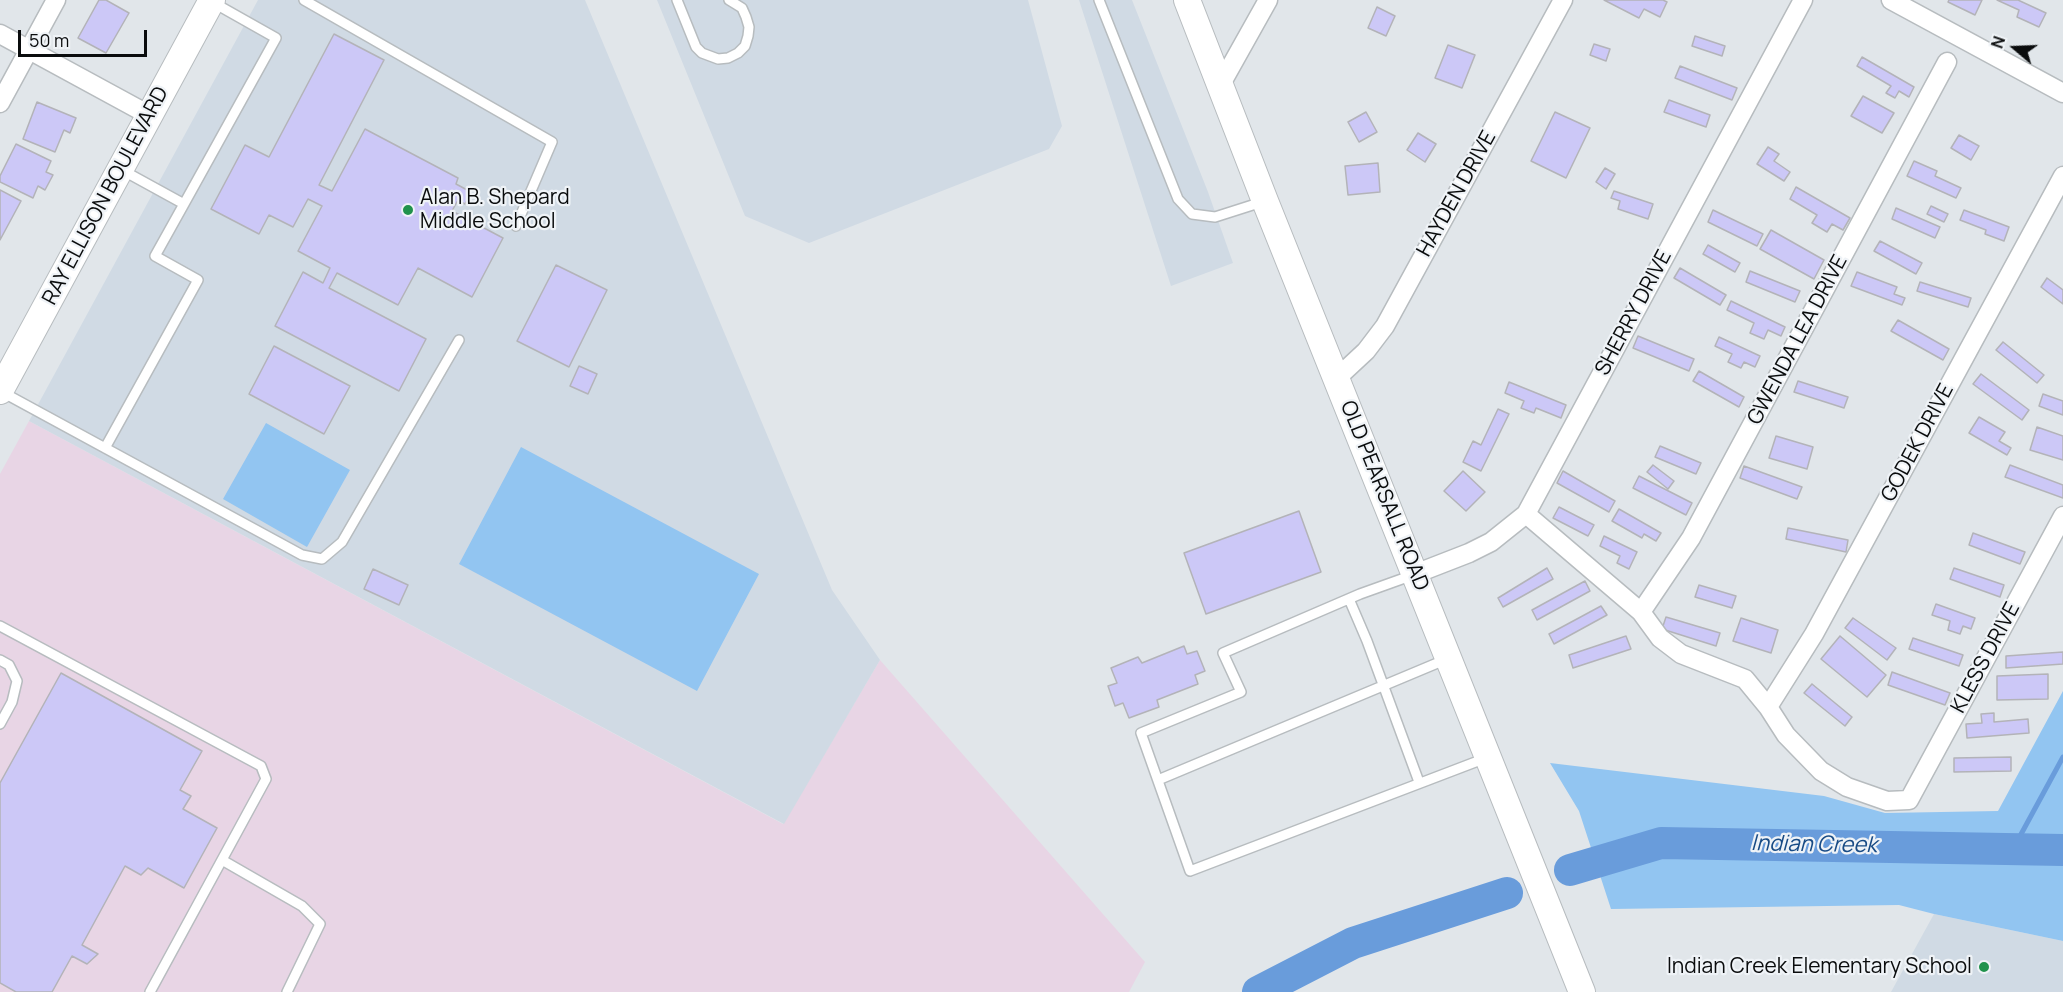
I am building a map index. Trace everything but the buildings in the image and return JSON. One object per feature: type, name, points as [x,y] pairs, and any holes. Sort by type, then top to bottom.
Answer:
[{"type":"main road","name":"OLD PEARSALL ROAD","points":[[1187,0],[1265,201],[1582,992]]},
{"type":"main road","name":"RAY ELLISON BOULEVARD","points":[[0,391],[211,1]]},
{"type":"street","points":[[0,103],[56,0]]},
{"type":"street","points":[[1221,84],[1268,0]]},
{"type":"street","name":"HAYDEN DRIVE","points":[[1337,378],[1366,351],[1385,326],[1563,0]]},
{"type":"street","name":"SHERRY DRIVE","points":[[1415,574],[1484,546],[1526,514],[1803,0]]},
{"type":"street","points":[[1891,0],[2063,93]]},
{"type":"street","points":[[0,34],[149,115]]},
{"type":"street","name":"GWENDA LEA DRIVE","points":[[1641,612],[1691,538],[1947,62]]},
{"type":"street","name":"GODEK DRIVE","points":[[1768,707],[1814,634],[2063,176]]},
{"type":"street","points":[[1526,514],[1641,612],[1660,638],[1681,654],[1744,679],[1768,707]]},
{"type":"street","name":"KLESS DRIVE","points":[[1768,707],[1786,735],[1821,771],[1847,787],[1887,801],[1909,800],[2063,516]]},
{"type":"lane","points":[[304,0],[552,142],[516,226]]},
{"type":"lane","points":[[677,0],[696,47],[702,53],[718,59],[728,58],[738,53],[745,46],[748,36],[749,27],[742,8],[729,0]]},
{"type":"lane","points":[[1099,0],[1178,199],[1192,213],[1215,217],[1265,201]]},
{"type":"lane","points":[[105,448],[198,280],[155,256],[276,38],[211,1]]},
{"type":"lane","points":[[120,169],[184,204]]},
{"type":"lane","points":[[0,391],[303,555],[322,559],[342,542],[459,340]]},
{"type":"lane","points":[[1415,574],[1348,599],[1223,653],[1241,693],[1141,734],[1190,871],[1489,757]]},
{"type":"lane","points":[[1348,599],[1419,782]]},
{"type":"lane","points":[[0,626],[261,766],[266,779],[150,992]]},
{"type":"lane","points":[[1158,780],[1449,658]]},
{"type":"lane","points":[[0,660],[9,665],[17,681],[12,702],[0,724]]},
{"type":"lane","points":[[222,860],[302,906],[320,924],[287,992]]},
{"type":"shaded area","name":"Alan B. Shepard Middle School","points":[[258,0],[585,0],[832,590],[880,660],[784,824],[29,421]]},
{"type":"shaded area","points":[[657,0],[1028,0],[1062,126],[1049,149],[809,243],[745,216]]},
{"type":"shaded area","points":[[1079,0],[1132,0],[1208,192],[1233,263],[1171,286]]},
{"type":"shaded area","points":[[29,421],[783,824],[880,660],[1145,962],[1129,992],[0,992],[0,474]]},
{"type":"shaded area","points":[[266,423],[350,470],[307,547],[223,499]]},
{"type":"shaded area","points":[[521,447],[759,574],[697,691],[459,564]]},
{"type":"shaded area","points":[[2063,691],[2063,941],[1899,905],[1611,909],[1579,811],[1550,763],[1824,796],[1885,813],[1998,811]]},
{"type":"shaded area","name":"Indian Creek Elementary School","points":[[1934,914],[2063,941],[2063,992],[1891,992]]},
{"type":"waterway","points":[[2013,849],[2063,757]]},
{"type":"waterway","name":"Indian Creek","points":[[1570,870],[1661,843],[2063,850]]},
{"type":"waterway","name":"Indian Creek","points":[[1258,992],[1353,943],[1507,893]]},
{"type":"waterway","name":"Indian Creek","points":[[1271,985],[1274,992]]},
{"type":"place","name":"Alan B. Shepard Middle School","points":[[408,210]]},
{"type":"place","name":"Indian Creek Elementary School","points":[[1984,967]]}]
